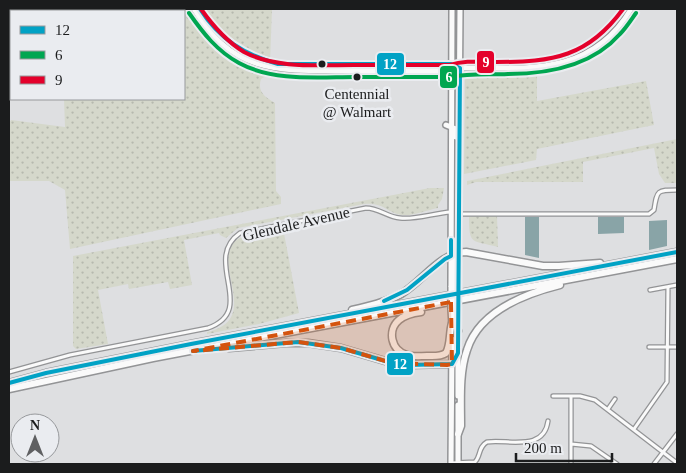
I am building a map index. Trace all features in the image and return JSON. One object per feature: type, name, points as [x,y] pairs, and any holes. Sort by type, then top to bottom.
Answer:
[{"type":"highway","points":[[276,328],[390,299],[407,290],[445,259],[459,252],[551,266],[631,260]]},
{"type":"highway","points":[[9,383],[56,371],[677,252]]},
{"type":"highway","points":[[452,256],[456,261],[455,322],[458,331]]},
{"type":"highway","points":[[9,390],[60,377],[677,258]]},
{"type":"highway","points":[[458,434],[461,426],[462,383],[466,352],[471,340],[482,325],[510,303],[530,293],[619,270]]},
{"type":"highway","points":[[452,323],[449,332],[448,351],[441,356],[407,355],[398,350],[393,342],[394,327],[402,317],[463,299]]},
{"type":"highway","points":[[193,351],[303,342],[341,348],[392,363],[407,365],[452,364],[458,353]]},
{"type":"main road","points":[[452,9],[452,256]]},
{"type":"main road","points":[[455,286],[459,252],[460,9]]},
{"type":"main road","points":[[446,125],[456,131],[456,157],[459,164]]},
{"type":"main road","points":[[451,188],[456,194],[456,209],[459,214]]},
{"type":"main road","points":[[455,309],[452,323],[452,364],[455,464]]},
{"type":"main road","points":[[455,464],[458,434],[458,331]]},
{"type":"street","points":[[194,9],[211,34],[228,49],[258,64],[275,69],[313,71],[451,71],[460,68],[536,68],[565,62],[588,52],[600,44],[621,24],[631,9]]},
{"type":"street","points":[[200,9],[210,24],[227,42],[257,58],[278,64],[451,64],[460,68]]},
{"type":"street","points":[[459,214],[649,214],[654,210],[658,192],[677,190]]},
{"type":"street","name":"Glendale Avenue","points":[[9,372],[70,355],[208,328],[220,323],[228,314],[231,302],[224,261],[226,250],[233,239],[240,233],[366,208],[379,210],[402,218],[451,212]]},
{"type":"street","points":[[650,290],[677,285]]},
{"type":"street","points":[[634,429],[667,382],[668,287]]},
{"type":"street","points":[[649,347],[677,347]]},
{"type":"street","points":[[553,396],[592,399],[608,409],[677,463]]},
{"type":"street","points":[[571,396],[571,464]]},
{"type":"street","points":[[608,409],[615,399]]},
{"type":"street","points":[[455,464],[475,462],[486,442],[528,442],[537,440],[544,433],[548,421]]},
{"type":"street","points":[[654,464],[677,434]]},
{"type":"street","points":[[571,444],[590,446],[617,464]]},
{"type":"highlighted area","points":[[451,302],[452,364],[447,365],[392,363],[341,348],[298,342],[193,351]]},
{"type":"shaded area","points":[[194,9],[228,49],[226,51],[261,68],[269,74],[261,79],[260,87],[265,96],[275,103],[276,191],[281,197],[281,204],[70,249],[65,190],[49,181],[9,181],[9,123],[11,120],[65,127],[64,100],[185,100],[185,10],[62,10]]},
{"type":"shaded area","points":[[200,9],[272,9],[270,62],[227,42]]},
{"type":"shaded area","points":[[465,72],[537,72],[537,101],[646,81],[654,125],[537,149],[536,160],[464,174]]},
{"type":"shaded area","points":[[677,139],[677,183],[665,183],[659,174],[654,148],[583,162],[583,182],[476,182],[467,185],[467,181]]},
{"type":"shaded area","points":[[430,188],[444,188],[438,208],[416,214],[402,215],[381,206],[364,204],[238,228],[226,238],[219,233],[184,240],[192,285],[170,289],[168,282],[129,289],[128,284],[98,290],[108,344],[76,349],[73,346],[73,256]]},
{"type":"shaded area","points":[[497,216],[498,247],[477,242],[471,237],[469,217]]},
{"type":"shaded area","points":[[283,228],[299,313],[259,324],[207,334],[207,332],[224,325],[232,315],[234,303],[233,289],[228,261],[230,249],[243,236]]},
{"type":"water","points":[[525,217],[539,217],[539,258],[525,255]]},
{"type":"water","points":[[598,217],[624,217],[624,233],[598,234]]},
{"type":"water","points":[[667,220],[667,246],[649,250],[649,221]]},
{"type":"transit line","name":"12","points":[[193,351],[298,342],[341,348],[392,363],[407,365],[452,364],[458,353],[460,68],[451,64],[278,64],[244,51],[224,37],[207,20],[200,9]]},
{"type":"transit line","name":"9","points":[[201,9],[220,33],[244,52],[270,61],[298,65],[450,65],[467,62],[516,62],[552,58],[568,54],[596,38],[623,9]]},
{"type":"transit line","name":"6","points":[[189,13],[211,41],[239,63],[253,69],[281,76],[312,78],[451,77],[523,74],[554,70],[583,61],[609,45],[636,13]]},
{"type":"transit line","name":"12","points":[[384,301],[407,290],[451,256],[451,240]]},
{"type":"transit line","name":"12","points":[[9,383],[46,373],[191,344],[677,252]]},
{"type":"place","name":"Centennial @ Walmart","points":[[357,77]]}]
